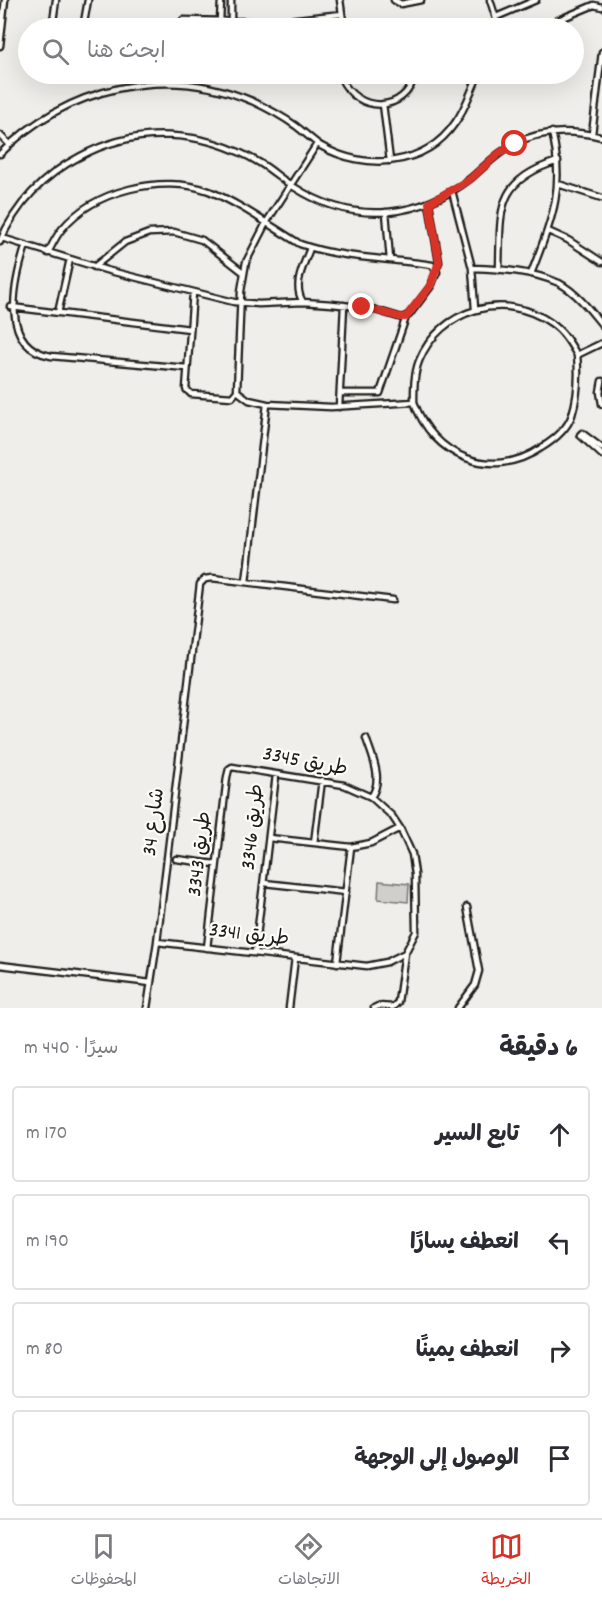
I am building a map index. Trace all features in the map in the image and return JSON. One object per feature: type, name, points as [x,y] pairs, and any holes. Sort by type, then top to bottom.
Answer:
[{"type":"street","points":[[0,46],[5,0]]},
{"type":"street","points":[[53,18],[56,0]]},
{"type":"street","points":[[84,18],[87,0]]},
{"type":"street","points":[[221,0],[225,18]]},
{"type":"street","points":[[227,18],[231,0]]},
{"type":"street","points":[[340,0],[343,18]]},
{"type":"street","points":[[394,0],[401,4],[421,0]]},
{"type":"street","points":[[490,0],[496,17],[536,0]]},
{"type":"street","points":[[563,18],[594,5],[602,7]]},
{"type":"street","points":[[306,18],[342,14]]},
{"type":"street","points":[[592,135],[602,52]]},
{"type":"street","points":[[0,154],[29,127],[82,98],[129,86],[156,84]]},
{"type":"street","points":[[178,84],[225,92],[252,101],[297,127],[317,144],[334,153],[371,162],[390,161],[425,151],[447,133],[463,110],[475,84]]},
{"type":"street","points":[[344,84],[357,99],[366,103],[383,104],[399,99],[411,84]]},
{"type":"street","points":[[383,104],[390,161]]},
{"type":"street","points":[[531,274],[548,231],[558,184],[558,161],[552,132]]},
{"type":"street","points":[[406,317],[344,305],[303,302],[240,303],[94,267],[26,245],[1,240],[24,202],[56,171],[90,151],[134,137],[180,135],[219,144],[259,163],[290,185],[320,201],[336,207],[386,212],[415,208],[429,203],[469,180],[498,154],[533,136],[552,132],[572,132],[602,137]]},
{"type":"street","points":[[0,135],[9,144]]},
{"type":"street","points":[[193,292],[185,387],[189,393],[231,397],[237,391],[243,272],[266,223],[317,144]]},
{"type":"street","points":[[499,270],[502,206],[507,193],[530,171],[558,161]]},
{"type":"street","points":[[48,253],[62,229],[90,206],[130,188],[171,184],[197,188],[221,197],[310,248],[335,254],[432,266],[436,269]]},
{"type":"street","points":[[558,184],[602,198]]},
{"type":"street","points":[[452,191],[472,268],[475,309]]},
{"type":"street","points":[[341,393],[380,393],[406,317],[430,286],[437,272],[439,262],[429,203]]},
{"type":"street","points":[[386,212],[390,261]]},
{"type":"street","points":[[548,231],[568,240],[602,262]]},
{"type":"street","points":[[94,267],[125,242],[149,233],[174,232],[202,240],[243,272]]},
{"type":"street","points":[[26,245],[14,281],[11,307],[16,336],[24,347],[37,353],[187,368]]},
{"type":"street","points":[[303,302],[298,284],[310,248]]},
{"type":"street","points":[[58,313],[70,260]]},
{"type":"street","points":[[472,268],[531,274],[560,284],[583,302],[602,325]]},
{"type":"street","points":[[339,407],[344,305]]},
{"type":"street","points":[[506,306],[535,313],[567,338],[577,355],[577,393],[572,416],[556,439],[516,462],[500,465],[486,464],[453,452],[436,438],[414,402],[414,382],[418,363],[428,344],[441,329],[457,317],[475,309],[506,306]]},
{"type":"street","points":[[11,307],[190,329]]},
{"type":"street","points":[[577,355],[602,343]]},
{"type":"street","points":[[602,381],[600,392],[602,404]]},
{"type":"street","points":[[237,391],[249,400],[267,404],[339,407],[398,405],[414,402]]},
{"type":"street","points":[[267,404],[246,582],[393,600]]},
{"type":"street","points":[[602,448],[580,433],[602,456]]},
{"type":"street","name":"شارع 34","points":[[147,1008],[158,942],[199,588],[202,581],[209,578],[246,582]]},
{"type":"street","name":"طريق 3345","points":[[366,738],[378,778],[371,797]]},
{"type":"street","name":"طريق 3345","points":[[232,767],[344,785],[371,797],[392,816],[400,828],[412,854],[415,874],[416,932],[405,952],[398,1004],[393,1007],[374,1008]]},
{"type":"street","name":"طريق 3343","points":[[207,948],[215,864],[227,777],[232,767]]},
{"type":"street","name":"طريق 3346","points":[[255,953],[276,775]]},
{"type":"street","points":[[314,843],[322,780]]},
{"type":"street","points":[[269,838],[351,847],[372,843],[400,828]]},
{"type":"street","points":[[337,963],[351,847]]},
{"type":"street","points":[[176,859],[215,864]]},
{"type":"street","name":"طريق 3346","points":[[264,883],[346,892]]},
{"type":"street","points":[[459,1008],[475,985],[479,971],[467,907]]},
{"type":"street","name":"طريق 3341","points":[[158,942],[367,966],[387,963],[405,952]]},
{"type":"street","points":[[289,1008],[295,958]]},
{"type":"street","points":[[0,965],[151,983]]},
{"type":"shaded area","points":[[379,881],[409,884],[408,902],[378,899]]},
{"type":"route","points":[[362,307],[402,318],[409,315],[430,286],[439,262],[429,203],[469,180],[498,154],[515,144]]}]
